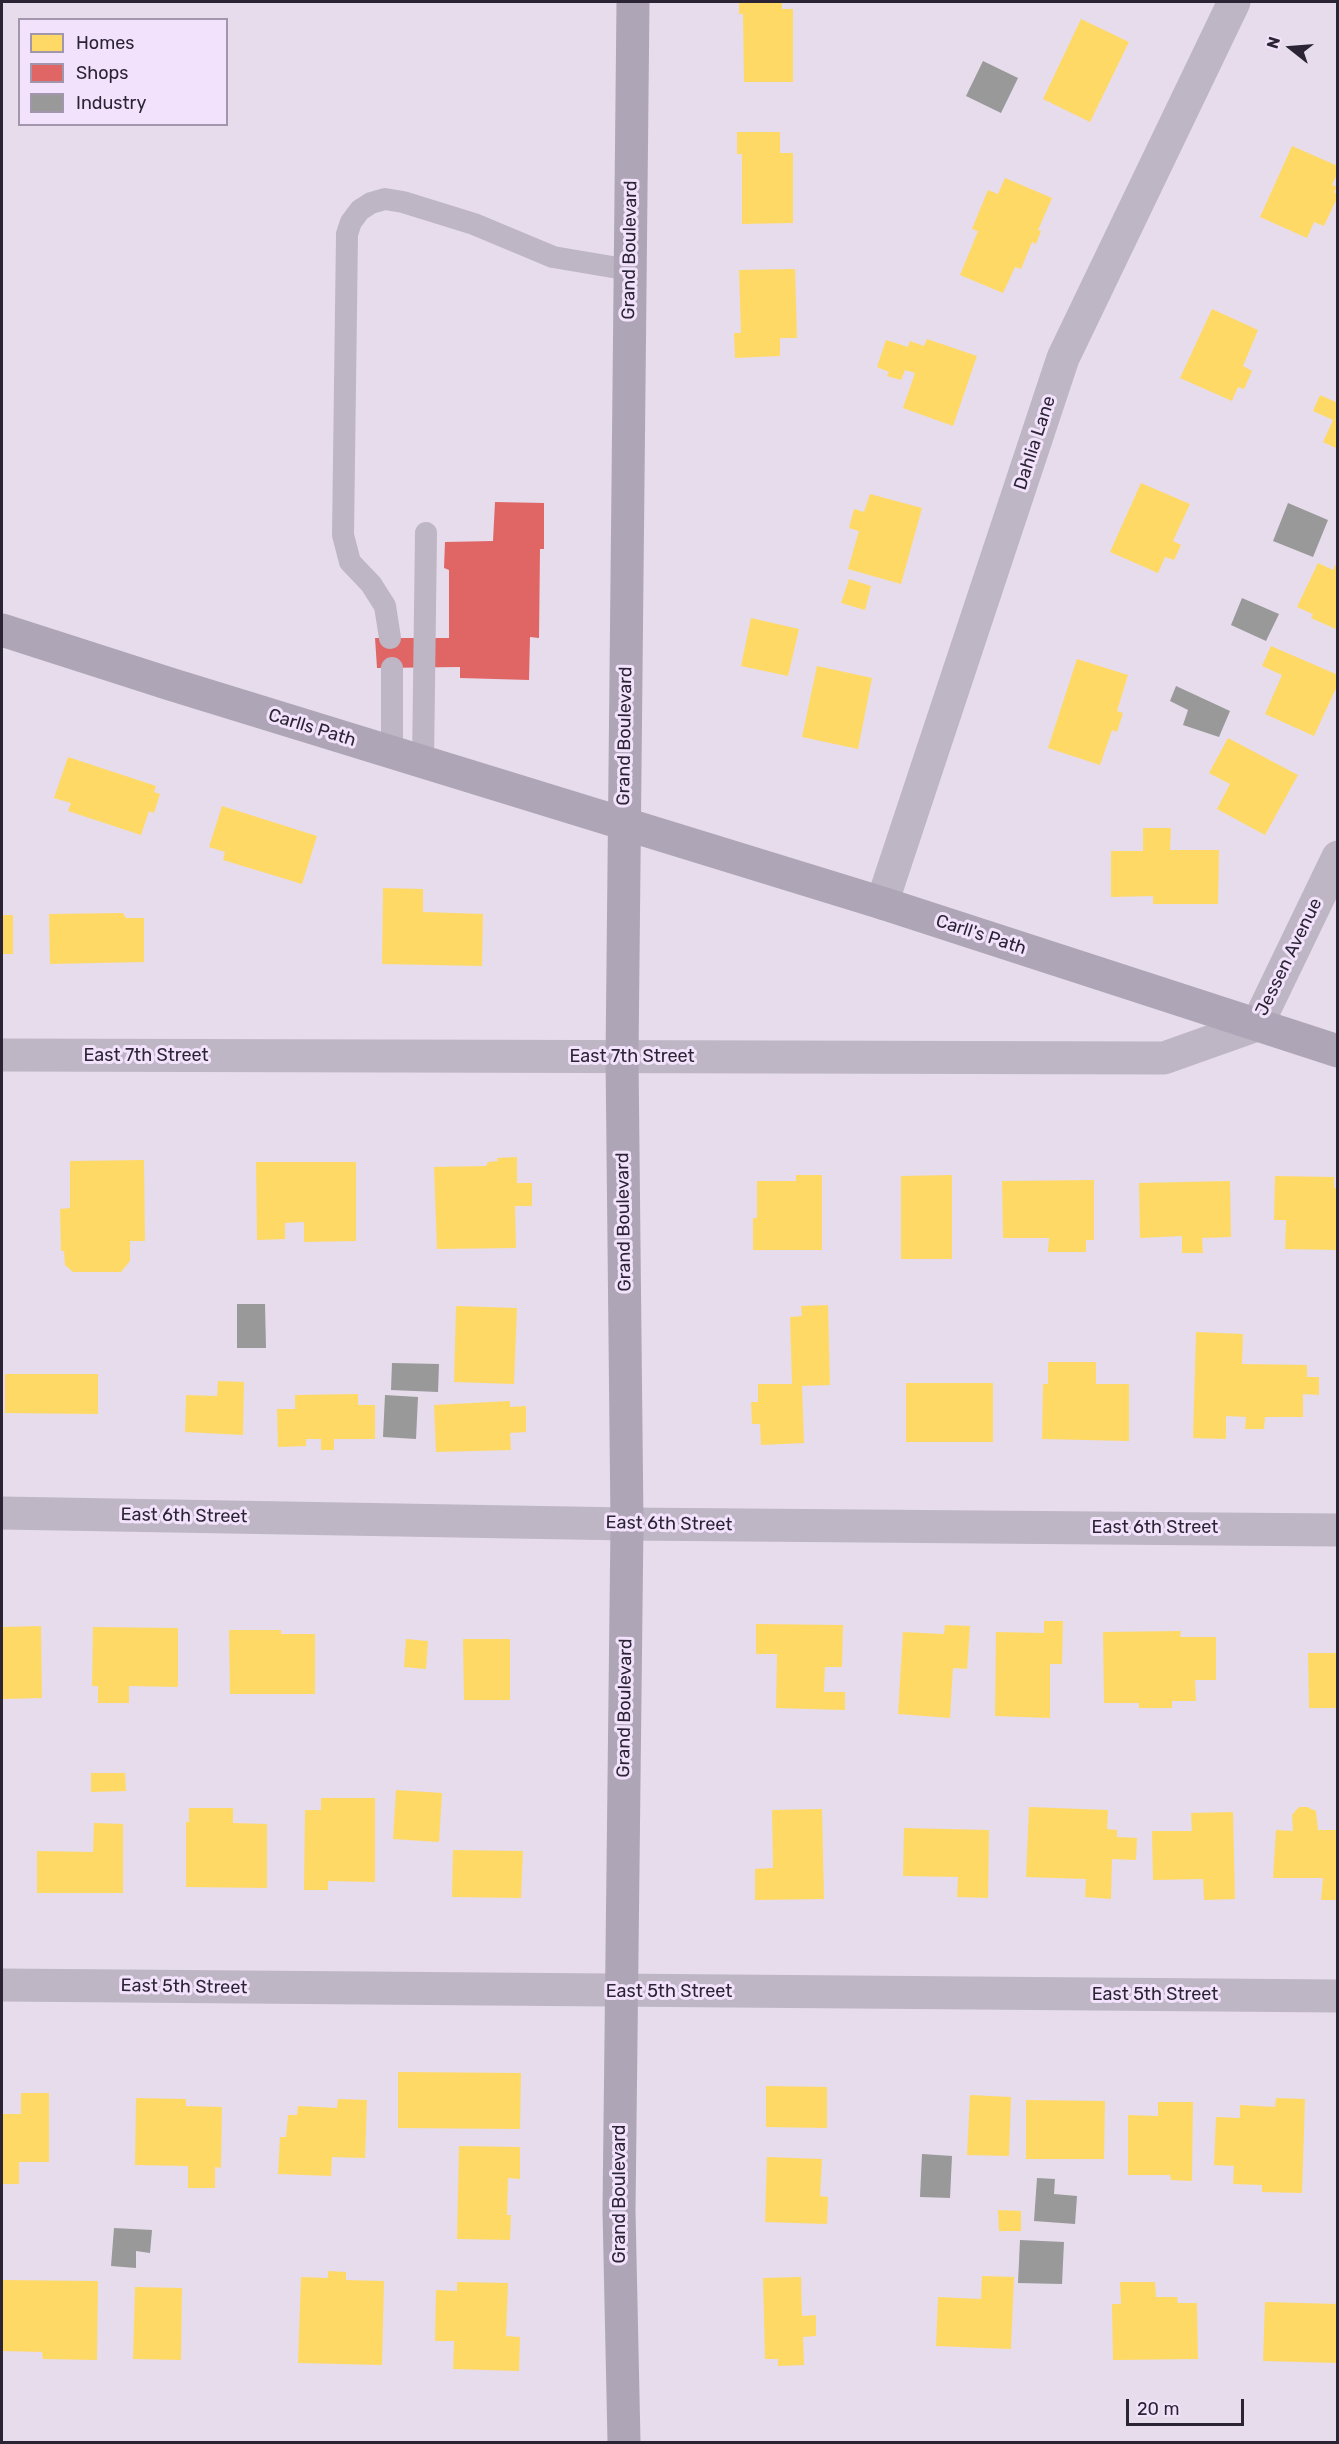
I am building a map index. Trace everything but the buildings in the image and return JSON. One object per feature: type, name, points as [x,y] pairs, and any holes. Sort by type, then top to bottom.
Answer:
[{"type":"street","name":"Grand Boulevard","points":[[624,2442],[619,2210],[627,1524],[622,1057],[633,2]]},
{"type":"street","name":"Dahlia Lane","points":[[882,903],[1064,357],[1234,2]]},
{"type":"street","name":"Carlls Path","points":[[2,630],[623,824]]},
{"type":"street","name":"Carll's Path","points":[[623,824],[882,903],[1338,1051]]},
{"type":"street","name":"Jessen Avenue","points":[[1257,1025],[1338,857]]},
{"type":"street","name":"East 7th Street","points":[[2,1055],[1164,1058],[1257,1025]]},
{"type":"street","name":"East 6th Street","points":[[2,1513],[627,1524],[1338,1530]]},
{"type":"street","name":"East 5th Street","points":[[2,1985],[1338,1996]]},
{"type":"lane","points":[[390,638],[385,606],[371,584],[350,562],[343,535],[347,234],[351,222],[360,210],[371,202],[385,199],[403,202],[474,224],[553,257],[630,270]]},
{"type":"lane","points":[[423,762],[426,533]]},
{"type":"lane","points":[[392,668],[392,753]]}]
